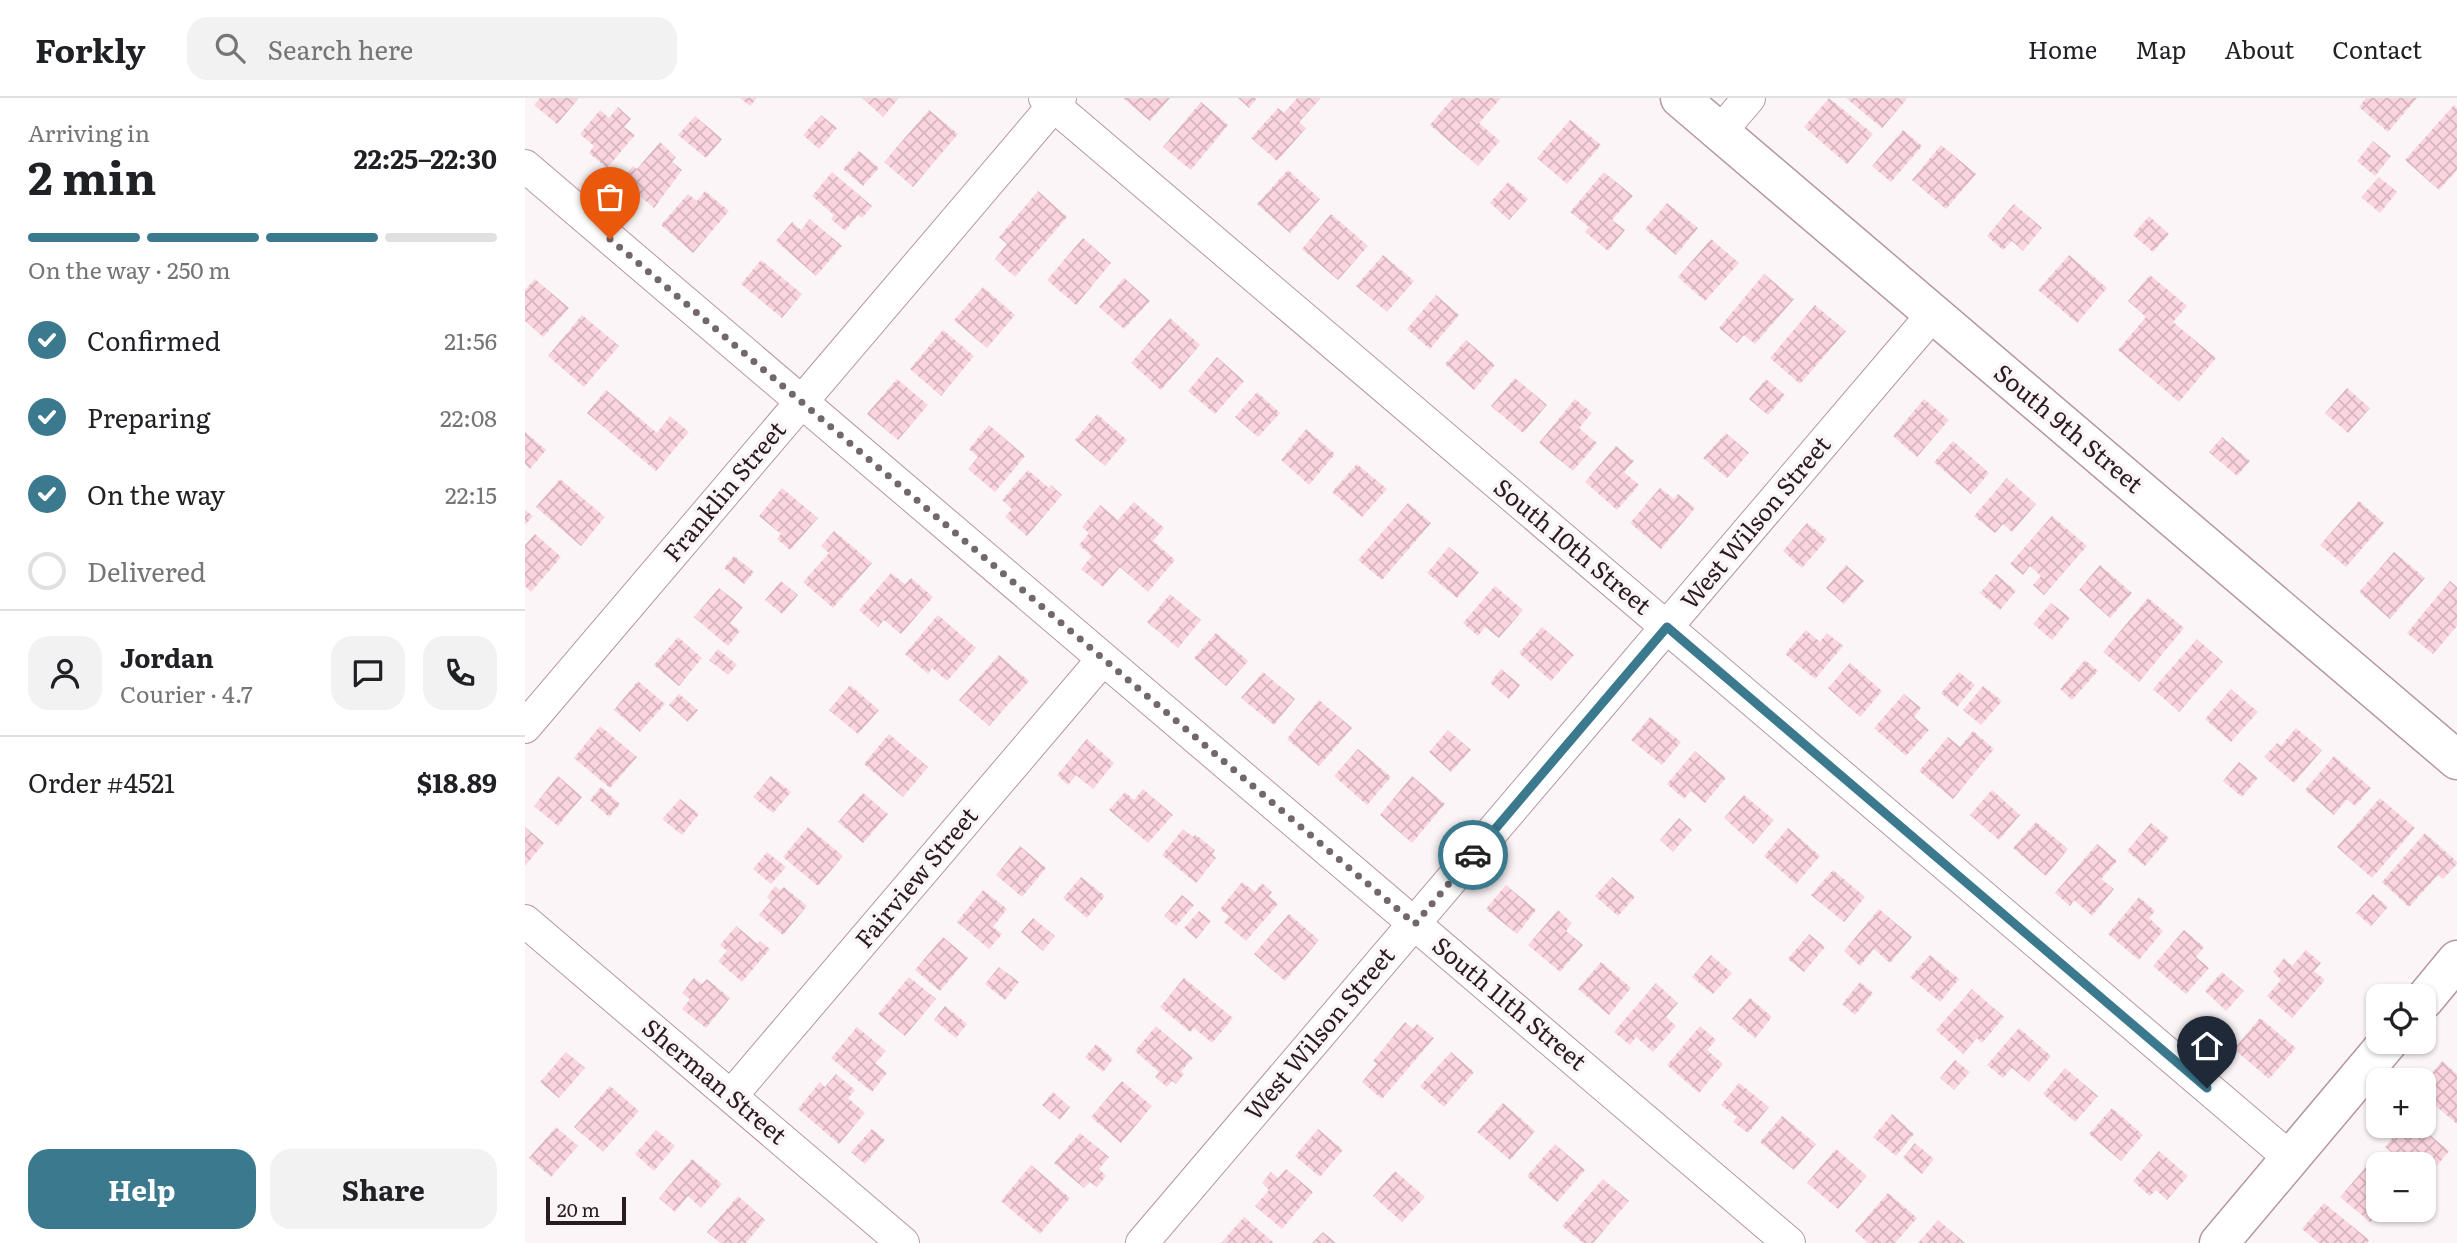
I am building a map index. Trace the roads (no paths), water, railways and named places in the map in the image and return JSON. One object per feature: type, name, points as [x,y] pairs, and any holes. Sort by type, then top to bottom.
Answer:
[{"type":"main road","name":"South 9th Street","points":[[1680,98],[2457,760]]},
{"type":"main road","points":[[2436,985],[2457,960]]},
{"type":"main road","points":[[2219,1243],[2378,1054]]},
{"type":"street","points":[[1720,132],[1749,98]]},
{"type":"street","name":"Franklin Street","points":[[525,727],[802,402],[1053,101]]},
{"type":"street","name":"South 10th Street","points":[[1053,101],[2290,1158]]},
{"type":"street","name":"South 11th Street","points":[[525,166],[1789,1243]]},
{"type":"street","name":"West Wilson Street","points":[[1142,1243],[1933,314]]},
{"type":"street","name":"Fairview Street","points":[[731,1096],[1104,659]]},
{"type":"street","name":"Sherman Street","points":[[525,921],[903,1243]]}]
